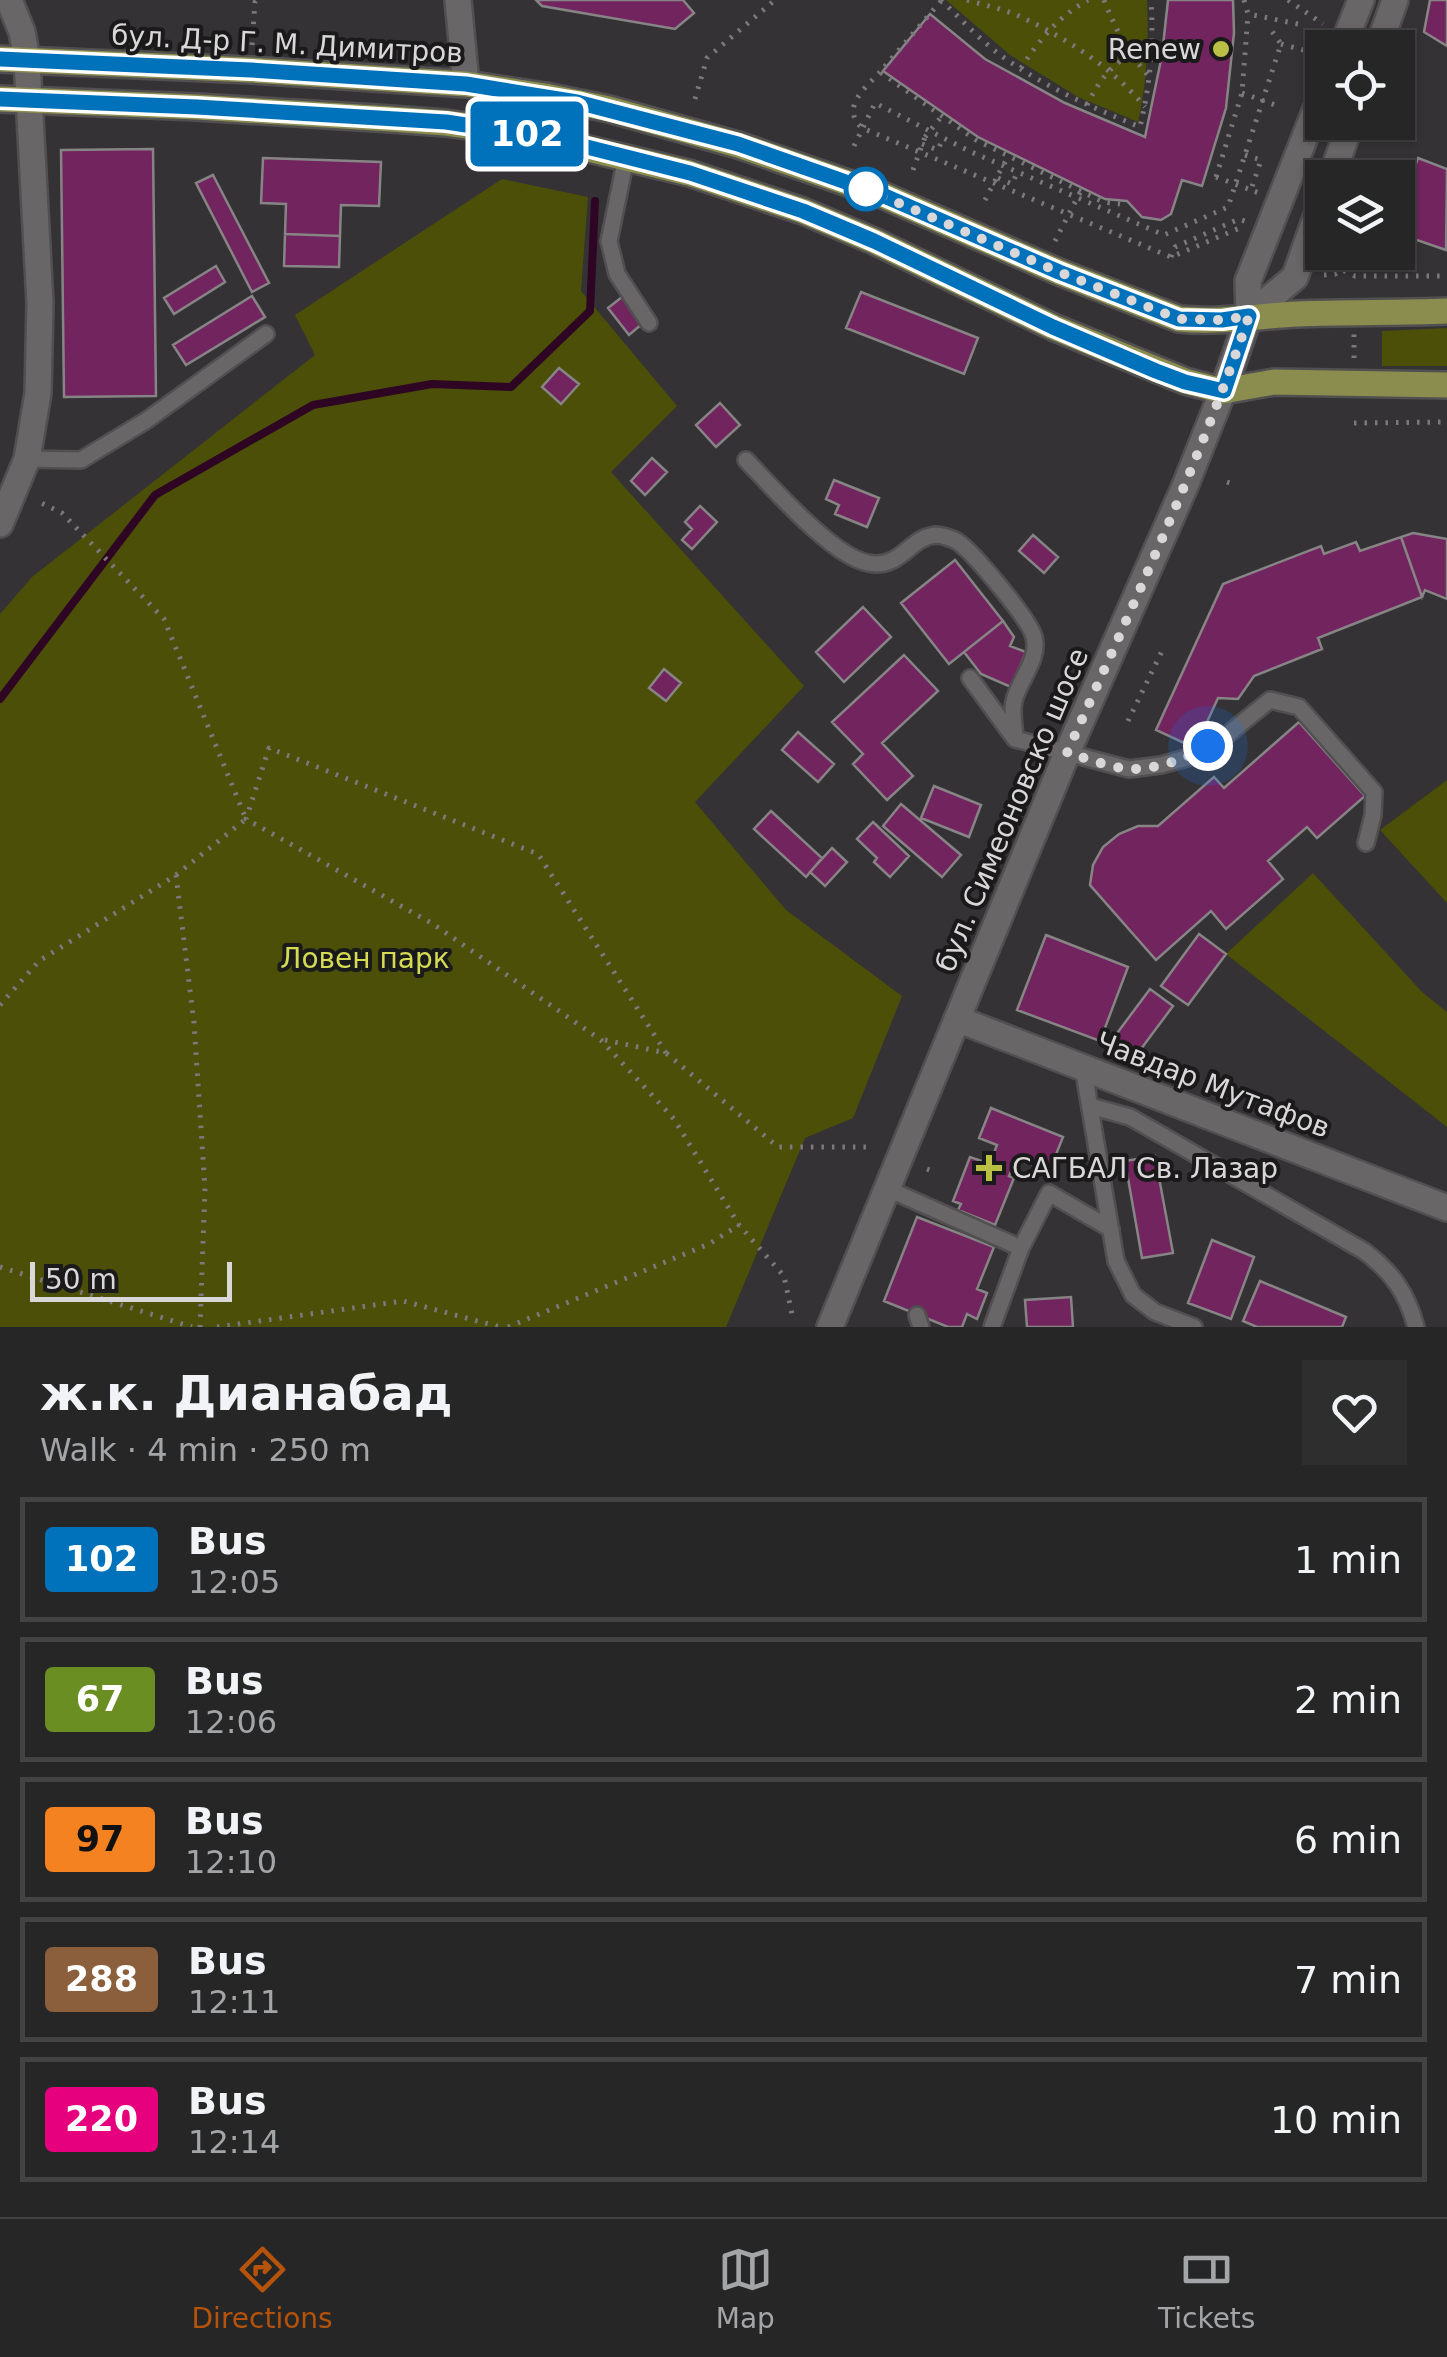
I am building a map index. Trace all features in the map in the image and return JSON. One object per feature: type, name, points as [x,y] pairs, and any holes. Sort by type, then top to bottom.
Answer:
[{"type":"main road","points":[[0,524],[27,459],[38,393],[40,303],[27,60],[22,32],[9,0]]},
{"type":"main road","points":[[458,0],[466,84]]},
{"type":"main road","points":[[1342,30],[1361,0]]},
{"type":"main road","points":[[1384,30],[1395,0]]},
{"type":"main road","name":"бул. Д-р Г. М. Димитров","points":[[0,59],[466,84],[545,96],[738,144],[880,194],[1179,319],[1210,321],[1354,311],[1447,312]]},
{"type":"main road","points":[[0,99],[446,122],[526,134],[690,173],[803,211],[1070,334],[1185,382],[1224,391],[1274,382],[1447,385]]},
{"type":"main road","name":"бул. Симеоновско шосе","points":[[830,1327],[1067,753],[1224,391],[1249,316],[1248,281],[1305,137]]},
{"type":"main road","points":[[1249,316],[1295,277],[1305,249]]},
{"type":"main road","points":[[0,462],[27,459]]},
{"type":"main road","name":"Чавдар Мутафов","points":[[957,1019],[1447,1208]]},
{"type":"lane","points":[[626,158],[608,242],[618,274],[648,322]]},
{"type":"lane","points":[[27,459],[81,460],[147,420],[266,334]]},
{"type":"lane","points":[[746,460],[826,541],[865,563],[889,564],[918,542],[936,535],[957,541],[976,560],[1023,615],[1034,634],[1036,650],[1013,703],[1015,739]]},
{"type":"lane","points":[[970,678],[1015,739],[1130,769],[1190,757],[1270,700],[1299,707],[1374,792],[1366,844]]},
{"type":"lane","points":[[1082,1067],[1116,1261],[1133,1296],[1155,1312],[1194,1327]]},
{"type":"lane","points":[[1090,1106],[1130,1117],[1364,1251],[1383,1264],[1394,1278],[1416,1327]]},
{"type":"lane","points":[[888,1190],[1021,1248]]},
{"type":"lane","points":[[992,1327],[1021,1248],[1049,1193],[1111,1229]]},
{"type":"path","points":[[252,45],[257,0]]},
{"type":"path","points":[[695,99],[707,58],[775,0]]},
{"type":"path","points":[[943,138],[938,150],[862,128],[853,118],[854,103],[941,0],[1021,68],[1087,105],[1143,128],[1152,45],[1151,0]]},
{"type":"path","points":[[967,0],[1017,16],[1084,51],[1128,86],[1145,106]]},
{"type":"path","points":[[1021,68],[1047,32],[1088,0]]},
{"type":"path","points":[[1104,0],[1129,53],[1150,77]]},
{"type":"path","points":[[1244,0],[1248,14],[1242,93],[1216,178],[1251,190],[1261,160],[1245,155]]},
{"type":"path","points":[[1288,0],[1327,30]]},
{"type":"path","points":[[1248,14],[1298,24]]},
{"type":"path","points":[[1271,30],[1281,44],[1305,51]]},
{"type":"path","points":[[854,146],[874,103],[1017,173],[1164,235],[1228,207],[1281,44]]},
{"type":"path","points":[[1087,105],[1109,71],[1129,53],[1152,45]]},
{"type":"path","points":[[880,72],[976,140],[1103,202],[1120,204]]},
{"type":"path","points":[[1242,93],[1288,109]]},
{"type":"path","points":[[913,170],[922,144],[942,116]]},
{"type":"path","points":[[922,144],[1171,257],[1250,224]]},
{"type":"path","points":[[1213,151],[1223,155]]},
{"type":"path","points":[[985,200],[1008,157]]},
{"type":"path","points":[[997,178],[1012,184],[1017,173]]},
{"type":"path","points":[[1053,246],[1081,191]]},
{"type":"path","points":[[1200,219],[1207,234]]},
{"type":"path","points":[[1171,257],[1175,247],[1239,219]]},
{"type":"path","points":[[1335,274],[1342,270],[1355,276],[1447,276]]},
{"type":"path","points":[[1355,276],[1355,287]]},
{"type":"path","points":[[1354,331],[1354,367]]},
{"type":"path","points":[[1354,423],[1447,422]]},
{"type":"path","points":[[1226,482],[1236,485]]},
{"type":"path","points":[[62,512],[164,618],[246,819],[433,924],[601,1040],[674,1118],[739,1225],[784,1276],[793,1319]]},
{"type":"path","points":[[1128,720],[1163,649]]},
{"type":"path","points":[[0,1005],[40,961],[176,875],[246,819],[270,748],[538,854],[666,1052],[778,1147],[871,1148]]},
{"type":"path","points":[[176,875],[194,1023],[205,1188],[200,1327]]},
{"type":"path","points":[[601,1040],[666,1052]]},
{"type":"path","points":[[217,1327],[403,1301],[504,1327],[709,1244],[739,1225]]},
{"type":"path","points":[[0,1267],[192,1327]]},
{"type":"green space","points":[[946,0],[1147,0],[1147,61],[1138,122],[1078,97],[1010,55]]},
{"type":"green space","name":"Ловен парк","points":[[502,179],[588,197],[581,291],[677,406],[611,472],[804,686],[695,802],[786,910],[902,996],[853,1118],[805,1138],[726,1327],[0,1327],[0,614],[32,577],[315,355],[295,315]]},
{"type":"green space","points":[[1447,328],[1447,366],[1382,366],[1382,331]]},
{"type":"green space","points":[[1447,780],[1447,903],[1380,830]]},
{"type":"green space","points":[[1313,873],[1422,992],[1447,1012],[1447,1127],[1226,954]]},
{"type":"building","points":[[536,0],[683,0],[694,13],[675,29],[542,6]]},
{"type":"building","points":[[1168,0],[1233,0],[1234,33],[1226,108],[1202,186],[1182,180],[1171,214],[1161,220],[1142,217],[1127,201],[1105,199],[978,137],[883,71],[930,14],[985,59],[1065,103],[1145,137],[1162,55]]},
{"type":"building","points":[[1430,0],[1447,0],[1447,46],[1424,32]]},
{"type":"building","points":[[153,149],[156,396],[64,397],[61,150]]},
{"type":"building","points":[[263,158],[381,162],[379,206],[341,205],[340,236],[285,234],[286,204],[261,203]]},
{"type":"building","points":[[1418,158],[1447,169],[1446,250],[1415,239]]},
{"type":"building","points":[[213,175],[269,283],[252,292],[196,183]]},
{"type":"building","points":[[285,234],[340,236],[339,267],[284,266]]},
{"type":"building","points":[[216,266],[225,282],[174,314],[164,298]]},
{"type":"building","points":[[861,292],[978,338],[964,374],[846,328]]},
{"type":"building","points":[[252,296],[265,317],[186,365],[173,345]]},
{"type":"building","points":[[622,297],[643,323],[629,335],[608,308]]},
{"type":"building","points":[[559,368],[579,384],[561,404],[542,387]]},
{"type":"building","points":[[720,403],[740,425],[716,447],[696,425]]},
{"type":"building","points":[[652,458],[667,472],[645,495],[631,481]]},
{"type":"building","points":[[834,480],[879,498],[867,527],[835,514],[839,505],[826,499]]},
{"type":"building","points":[[700,506],[717,522],[692,549],[682,540],[692,529],[685,522]]},
{"type":"building","points":[[1413,533],[1447,539],[1447,599],[1425,590],[1422,597],[1401,537]]},
{"type":"building","points":[[1033,535],[1058,557],[1044,573],[1019,551]]},
{"type":"building","points":[[1401,537],[1422,597],[1318,638],[1322,649],[1254,676],[1238,699],[1218,698],[1195,748],[1156,730],[1223,584],[1321,546],[1324,554],[1356,542],[1360,551]]},
{"type":"building","points":[[955,560],[1003,621],[949,664],[901,603]]},
{"type":"building","points":[[863,607],[891,637],[844,682],[816,652]]},
{"type":"building","points":[[1003,621],[1014,637],[1010,646],[1026,652],[1011,687],[981,674],[964,652]]},
{"type":"building","points":[[904,655],[938,691],[882,743],[913,776],[887,800],[853,764],[863,754],[832,722]]},
{"type":"building","points":[[664,669],[681,683],[666,701],[649,688]]},
{"type":"building","points":[[1299,722],[1365,796],[1317,838],[1307,827],[1268,861],[1283,879],[1226,929],[1211,911],[1156,960],[1090,885],[1093,865],[1103,847],[1138,826],[1158,826],[1214,777],[1224,788]]},
{"type":"building","points":[[798,732],[834,764],[818,782],[782,750]]},
{"type":"building","points":[[934,786],[981,805],[969,837],[921,818]]},
{"type":"building","points":[[901,804],[961,855],[942,877],[883,826]]},
{"type":"building","points":[[771,811],[822,858],[806,877],[754,829]]},
{"type":"building","points":[[873,822],[909,856],[890,877],[857,839]]},
{"type":"building","points":[[832,848],[847,862],[825,886],[810,872]]},
{"type":"building","points":[[1199,934],[1226,954],[1188,1005],[1161,986]]},
{"type":"building","points":[[1046,935],[1128,967],[1100,1041],[1017,1010]]},
{"type":"building","points":[[1150,989],[1173,1006],[1135,1057],[1112,1040]]},
{"type":"building","name":"САГБАЛ Св. Лазар","points":[[991,1108],[1063,1137],[1049,1172],[1016,1159],[1009,1176],[1014,1178],[995,1225],[958,1210],[961,1204],[953,1201],[970,1157],[990,1164],[997,1145],[979,1138]]},
{"type":"building","points":[[1155,1156],[1173,1253],[1142,1258],[1125,1161]]},
{"type":"building","points":[[917,1217],[994,1247],[977,1289],[987,1293],[977,1319],[967,1314],[962,1327],[948,1327],[884,1301]]},
{"type":"building","points":[[1212,1240],[1254,1257],[1231,1319],[1188,1303]]},
{"type":"building","points":[[1260,1281],[1346,1317],[1342,1327],[1257,1327],[1243,1321]]},
{"type":"building","points":[[1071,1297],[1073,1327],[1027,1327],[1025,1300]]},
{"type":"waterway","points":[[0,699],[155,495],[313,405],[432,384],[511,387],[590,311],[595,201]]},
{"type":"bus line","name":"102","points":[[0,59],[466,84],[577,102],[738,144],[880,194],[1179,319],[1249,316],[1224,391],[1185,382],[1053,327],[803,211],[690,173],[567,142],[446,122],[0,99]]},
{"type":"place","name":"Renew","points":[[1221,49]]},
{"type":"place","name":"САГБАЛ Св. Лазар","points":[[989,1168]]},
{"type":"route","points":[[866,189],[1179,319],[1249,316],[1192,468],[1067,753],[1130,769],[1190,757],[1208,746]]}]
